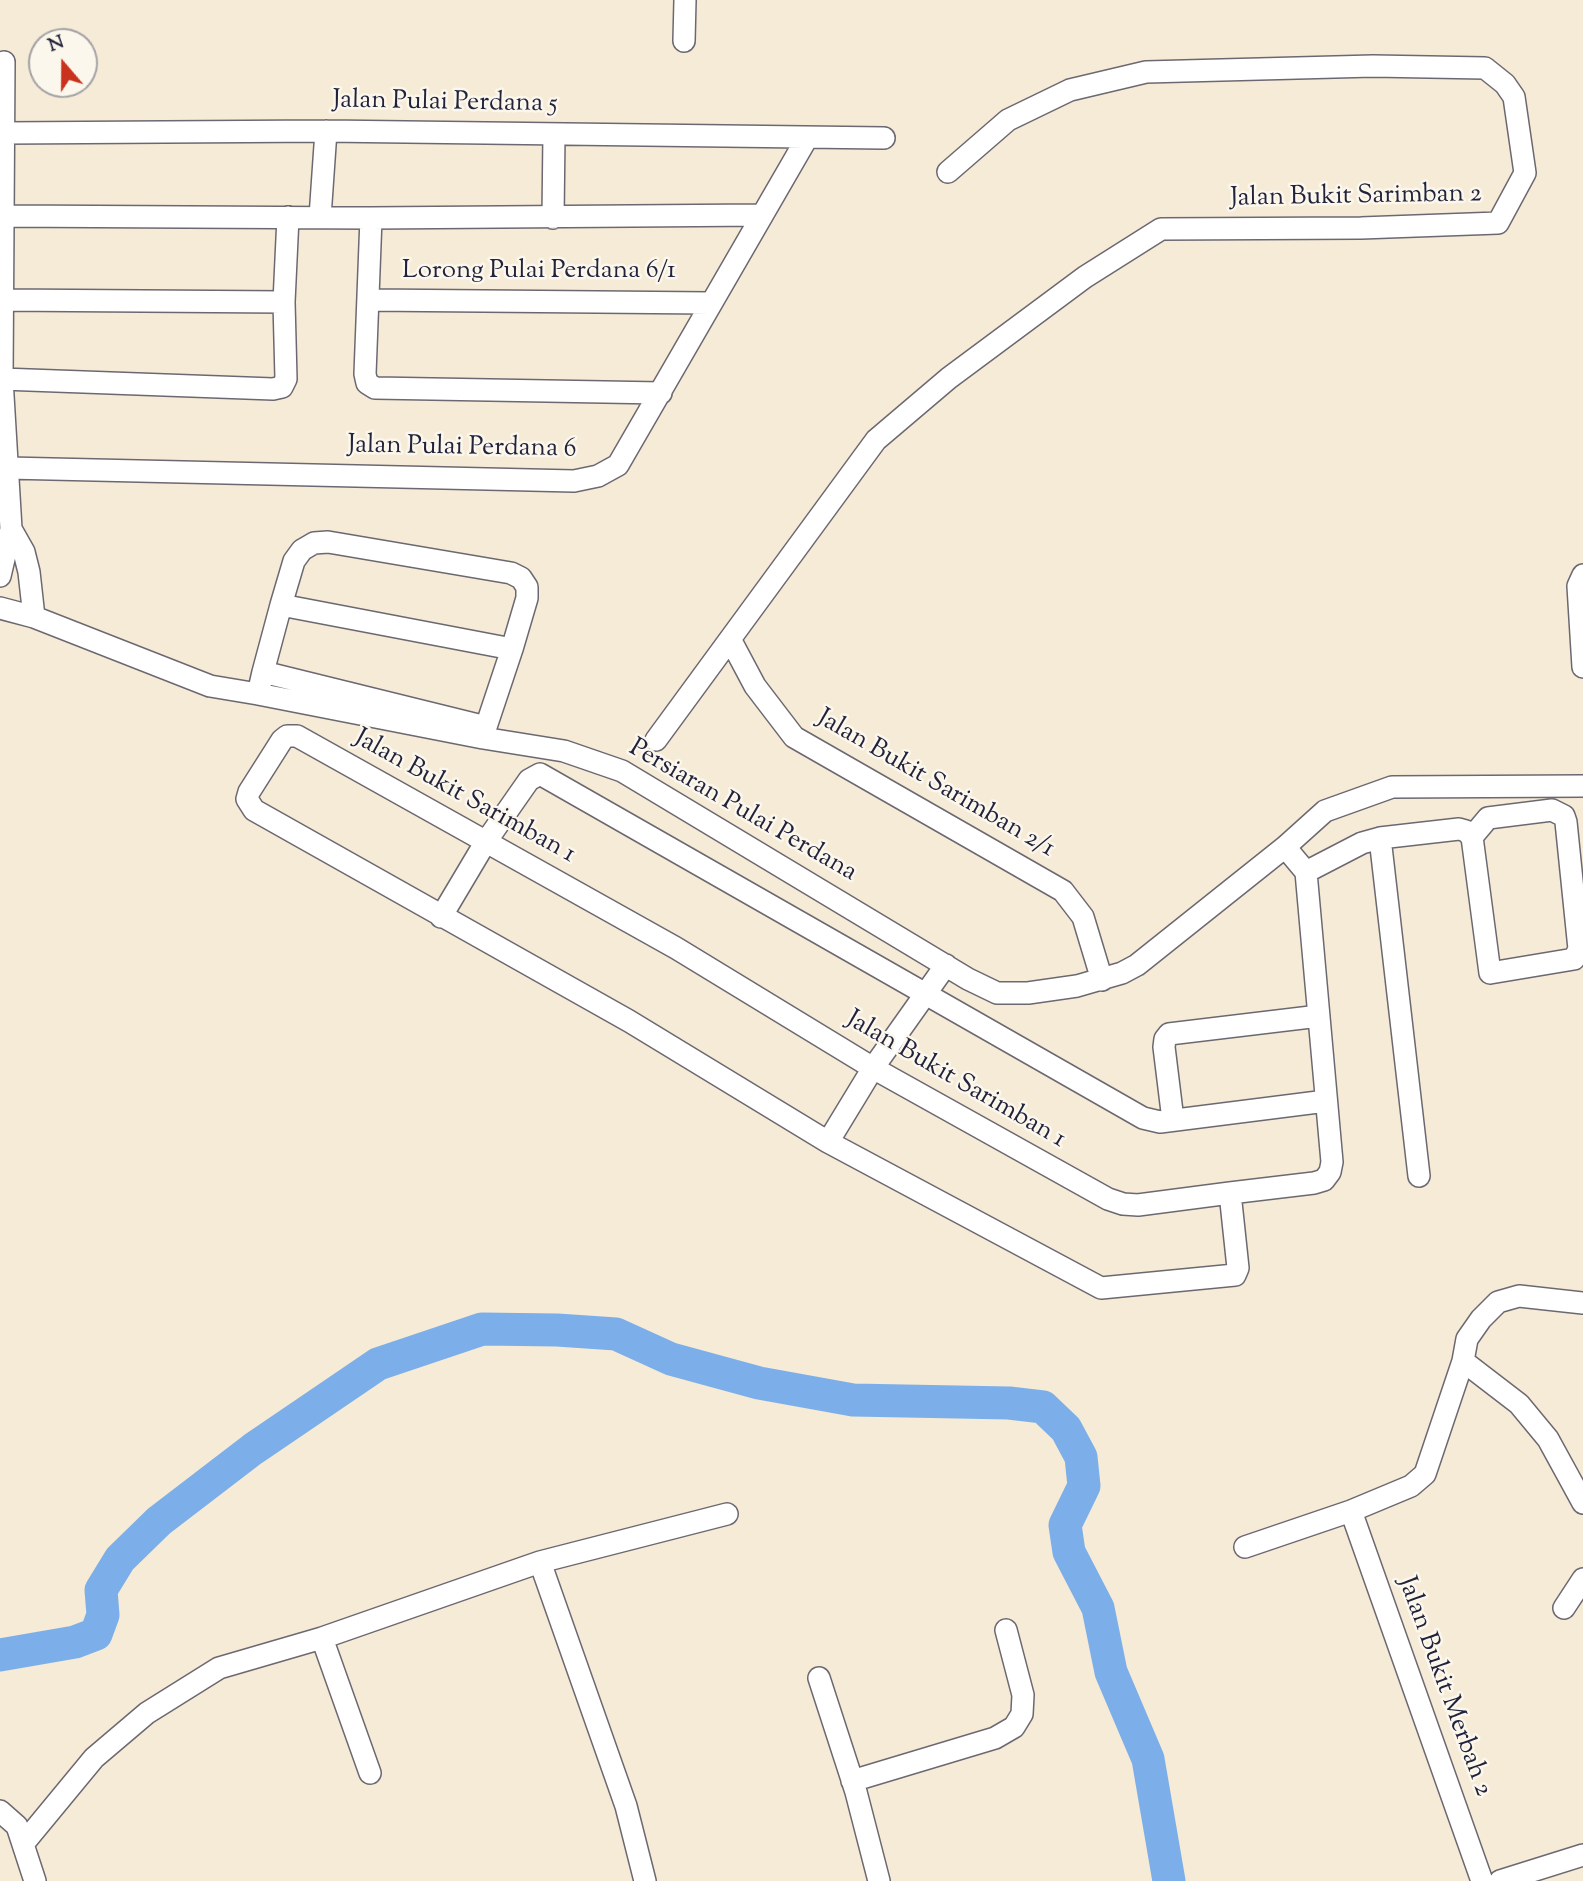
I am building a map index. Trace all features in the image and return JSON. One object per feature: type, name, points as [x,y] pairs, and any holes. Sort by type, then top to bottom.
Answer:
[{"type":"street","points":[[684,41],[685,0]]},
{"type":"street","points":[[0,576],[11,529],[2,379],[4,62]]},
{"type":"street","name":"Jalan Bukit Sarimban 2","points":[[730,639],[876,440],[949,378],[1064,292],[1161,229],[1361,228],[1498,223],[1525,173],[1514,97],[1505,83],[1485,68],[1373,66],[1146,72],[1070,90],[1008,120],[948,172]]},
{"type":"street","points":[[320,217],[326,131]]},
{"type":"street","name":"Jalan Pulai Perdana 5","points":[[4,133],[326,131],[884,138]]},
{"type":"street","points":[[553,218],[554,134]]},
{"type":"street","name":"Jalan Pulai Perdana 6","points":[[8,468],[574,481],[598,476],[618,465],[807,138]]},
{"type":"street","points":[[3,216],[370,219],[762,215]]},
{"type":"street","points":[[2,379],[273,389],[282,387],[286,379],[284,302],[288,217]]},
{"type":"street","points":[[370,219],[365,374],[368,383],[374,388],[660,393]]},
{"type":"street","points":[[1,293],[284,302]]},
{"type":"street","name":"Lorong Pulai Perdana 6/1","points":[[369,300],[710,303]]},
{"type":"street","points":[[11,529],[24,552],[34,617]]},
{"type":"street","points":[[258,694],[294,561],[302,550],[314,543],[328,542],[511,573],[521,578],[527,587],[527,598],[486,727],[264,672]]},
{"type":"street","points":[[1583,575],[1578,586],[1583,665]]},
{"type":"street","points":[[281,605],[512,649]]},
{"type":"street","name":"Persiaran Pulai Perdana","points":[[0,608],[34,617],[210,686],[564,751],[622,771],[997,993],[1028,993],[1122,974],[1137,965],[1285,847],[1325,811],[1392,787],[1583,786]]},
{"type":"street","points":[[656,740],[730,639]]},
{"type":"street","name":"Jalan Bukit Sarimban 2/1","points":[[730,639],[755,686],[794,737],[1063,891],[1083,916],[1102,980]]},
{"type":"street","name":"Jalan Bukit Sarimban 1","points":[[441,917],[249,805],[249,792],[287,736],[297,736],[676,948],[873,1069],[1108,1199],[1139,1205],[1314,1184],[1324,1180],[1330,1172],[1332,1162],[1306,872]]},
{"type":"street","points":[[1230,1193],[1238,1268],[1235,1275],[1101,1289],[828,1142],[629,1021],[441,917],[485,843],[529,780],[534,775],[547,776],[1143,1118],[1160,1122],[1326,1101]]},
{"type":"street","points":[[1285,847],[1306,872],[1362,843],[1380,838],[1459,829],[1466,831],[1472,837],[1490,973],[1569,962],[1578,955],[1566,822],[1559,812],[1552,810],[1488,818],[1472,837]]},
{"type":"street","points":[[1380,838],[1419,1176]]},
{"type":"street","points":[[828,1142],[873,1069],[946,965]]},
{"type":"street","points":[[1173,1120],[1164,1047],[1169,1034],[1319,1016]]},
{"type":"street","points":[[1245,1547],[1351,1511],[1411,1486],[1425,1474],[1463,1362],[1466,1339],[1498,1302],[1519,1296],[1583,1303]]},
{"type":"street","points":[[1463,1362],[1519,1404],[1548,1439],[1583,1503]]},
{"type":"street","name":"Jalan Bukit Merbah 2","points":[[1351,1511],[1482,1881]]},
{"type":"street","points":[[23,1844],[94,1758],[147,1713],[219,1668],[322,1637],[540,1562],[727,1514]]},
{"type":"street","points":[[540,1562],[626,1806],[645,1881]]},
{"type":"street","points":[[1564,1608],[1583,1579]]},
{"type":"street","points":[[852,1781],[995,1738],[1014,1727],[1022,1714],[1023,1695],[1006,1630]]},
{"type":"street","points":[[322,1637],[370,1773]]},
{"type":"street","points":[[819,1678],[852,1781],[879,1880]]},
{"type":"street","points":[[0,1811],[17,1826],[35,1881]]},
{"type":"street","points":[[1500,1881],[1583,1855]]},
{"type":"waterway","points":[[0,1655],[75,1642],[96,1634],[103,1615],[101,1590],[120,1559],[159,1521],[253,1449],[378,1364],[482,1329],[616,1334],[671,1359],[759,1383],[853,1400],[1009,1403],[1043,1407],[1066,1429],[1081,1457],[1084,1486],[1065,1525],[1069,1552],[1098,1608],[1111,1672],[1148,1759],[1169,1881]]}]
